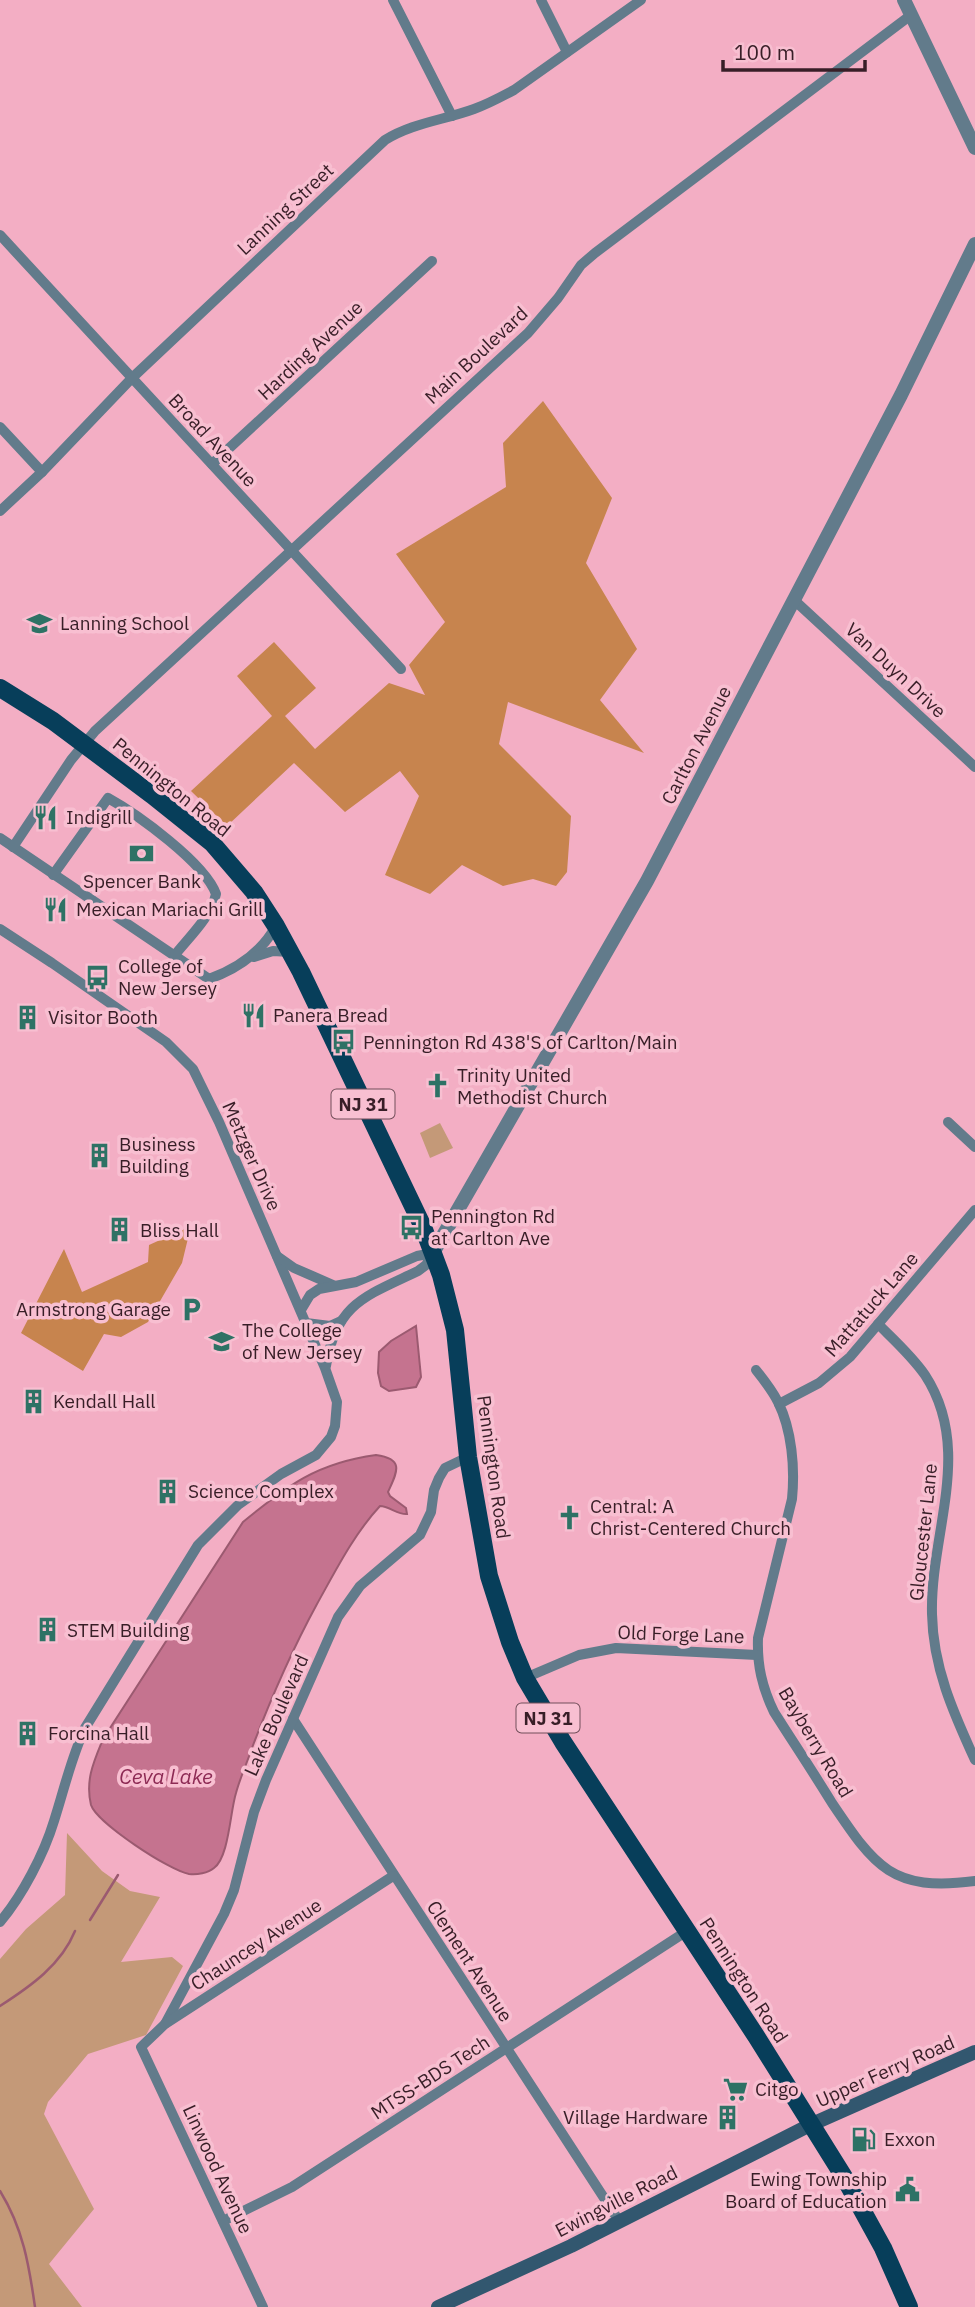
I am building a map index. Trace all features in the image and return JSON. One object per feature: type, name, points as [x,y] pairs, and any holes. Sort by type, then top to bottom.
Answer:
[{"type":"main road","name":"Pennington Road","points":[[0,688],[53,721],[212,843],[254,892],[276,926],[423,1227],[447,1293],[455,1330],[468,1457],[489,1576],[510,1643],[525,1678],[550,1722],[756,2036],[864,2212],[909,2307]]},
{"type":"main road","name":"Upper Ferry Road","points":[[810,2125],[975,2052]]},
{"type":"main road","name":"Ewingville Road","points":[[438,2307],[571,2246],[810,2125]]},
{"type":"street","points":[[393,0],[452,116]]},
{"type":"street","points":[[541,0],[567,52]]},
{"type":"street","name":"Lanning Street","points":[[0,511],[132,378],[374,149],[396,133],[475,109],[504,95],[641,0]]},
{"type":"street","points":[[904,0],[975,148]]},
{"type":"street","name":"Main Boulevard","points":[[13,847],[82,744],[528,333],[558,298],[581,265],[911,15]]},
{"type":"street","name":"Broad Avenue","points":[[0,235],[401,669]]},
{"type":"street","name":"Carlton Avenue","points":[[433,1253],[629,912],[901,396],[975,244]]},
{"type":"street","name":"Harding Avenue","points":[[212,464],[432,261]]},
{"type":"street","points":[[0,427],[41,472]]},
{"type":"street","name":"Van Duyn Drive","points":[[793,599],[975,767]]},
{"type":"street","points":[[53,875],[107,798],[129,810],[195,866],[209,880],[216,894],[208,912],[174,956]]},
{"type":"street","points":[[0,838],[209,979],[248,959],[273,951],[290,952]]},
{"type":"street","points":[[248,959],[267,942],[276,926]]},
{"type":"street","name":"Metzger Drive","points":[[0,929],[166,1042],[185,1060],[200,1081],[326,1368],[337,1402],[335,1426],[324,1447],[316,1455],[270,1481],[238,1504],[188,1559],[85,1728],[48,1838],[17,1898],[0,1922]]},
{"type":"street","points":[[948,1122],[975,1147]]},
{"type":"street","name":"Mattatuck Lane","points":[[779,1404],[802,1393],[836,1370],[975,1210]]},
{"type":"street","points":[[301,1310],[310,1294],[319,1289],[356,1282],[417,1256],[433,1253]]},
{"type":"street","points":[[326,1368],[329,1346],[341,1321],[361,1298],[418,1271],[426,1265],[433,1253]]},
{"type":"street","points":[[277,1256],[294,1268],[333,1285]]},
{"type":"street","points":[[306,1323],[330,1326],[341,1321]]},
{"type":"street","name":"Gloucester Lane","points":[[878,1324],[925,1375],[942,1411],[947,1429],[950,1463],[933,1589],[933,1638],[944,1689],[975,1760]]},
{"type":"street","name":"Bayberry Road","points":[[756,1370],[784,1416],[794,1480],[792,1499],[761,1621],[757,1655],[760,1678],[774,1712],[865,1851],[890,1871],[918,1882],[935,1884],[975,1881]]},
{"type":"street","name":"Lake Boulevard","points":[[165,2024],[224,1914],[234,1890],[258,1801],[338,1617],[371,1576],[420,1535],[431,1511],[434,1490],[445,1468],[468,1457]]},
{"type":"street","name":"Old Forge Lane","points":[[525,1678],[579,1655],[616,1648],[757,1655]]},
{"type":"street","name":"Clement Avenue","points":[[293,1719],[619,2221]]},
{"type":"street","name":"Chauncey Avenue","points":[[141,2047],[165,2024],[393,1876]]},
{"type":"street","name":"MTSS-BDS Tech","points":[[223,2221],[292,2187],[687,1931]]},
{"type":"street","name":"Linwood Avenue","points":[[141,2047],[262,2307]]},
{"type":"shaded area","points":[[543,401],[612,498],[586,563],[637,649],[600,700],[644,753],[508,702],[499,744],[571,816],[567,872],[556,886],[533,879],[503,886],[462,865],[430,894],[385,875],[419,796],[400,771],[345,812],[294,763],[227,826],[191,791],[272,716],[237,676],[274,642],[316,688],[285,716],[315,749],[389,683],[425,695],[409,665],[445,622],[396,554],[506,487],[503,443]]},
{"type":"shaded area","points":[[440,1123],[453,1148],[430,1158],[420,1133]]},
{"type":"shaded area","points":[[191,1226],[182,1263],[148,1322],[121,1337],[104,1334],[83,1371],[21,1333],[64,1249],[82,1292],[148,1262],[149,1245]]},
{"type":"shaded area","points":[[67,1833],[102,1871],[130,1891],[160,1897],[121,1962],[172,1957],[183,1966],[146,2035],[88,2054],[48,2102],[44,2114],[94,2209],[49,2264],[82,2307],[0,2307],[0,1959],[26,1929],[65,1895]]},
{"type":"water","points":[[416,1326],[421,1377],[416,1387],[389,1391],[381,1386],[378,1373],[379,1352],[391,1341]]},
{"type":"water","name":"Ceva Lake","points":[[376,1455],[395,1463],[396,1473],[388,1492],[406,1508],[407,1514],[380,1506],[338,1565],[290,1657],[252,1748],[238,1787],[226,1844],[219,1862],[212,1870],[202,1873],[189,1874],[180,1871],[151,1856],[120,1834],[96,1813],[91,1805],[90,1779],[103,1739],[243,1522],[274,1497],[304,1478],[337,1464]]},
{"type":"waterway","points":[[90,1920],[118,1875]]},
{"type":"waterway","points":[[0,2006],[34,1982],[53,1964],[75,1931]]},
{"type":"waterway","points":[[0,2191],[20,2233],[35,2307]]},
{"type":"place","name":"Lanning School","points":[[40,623]]},
{"type":"place","name":"Indigrill","points":[[46,817]]},
{"type":"place","name":"Spencer Bank","points":[[142,853]]},
{"type":"place","name":"Mexican Mariachi Grill","points":[[56,909]]},
{"type":"place","name":"College of New Jersey","points":[[98,977]]},
{"type":"place","name":"Panera Bread","points":[[253,1015]]},
{"type":"place","name":"Visitor Booth","points":[[28,1017]]},
{"type":"place","name":"Pennington Rd 438'S of Carlton/Main","points":[[343,1042]]},
{"type":"place","name":"Trinity United Methodist Church","points":[[437,1086]]},
{"type":"place","name":"Business Building","points":[[99,1155]]},
{"type":"place","name":"Pennington Rd at Carlton Ave","points":[[411,1227]]},
{"type":"place","name":"Bliss Hall","points":[[120,1230]]},
{"type":"place","name":"Armstrong Garage","points":[[191,1309]]},
{"type":"place","name":"The College of New Jersey","points":[[222,1341]]},
{"type":"place","name":"Kendall Hall","points":[[33,1401]]},
{"type":"place","name":"Science Complex","points":[[168,1491]]},
{"type":"place","name":"Central: A Christ-Centered Church","points":[[570,1517]]},
{"type":"place","name":"STEM Building","points":[[47,1630]]},
{"type":"place","name":"Forcina Hall","points":[[28,1733]]},
{"type":"place","name":"Citgo","points":[[735,2089]]},
{"type":"place","name":"Village Hardware","points":[[728,2117]]},
{"type":"place","name":"Exxon","points":[[864,2139]]},
{"type":"place","name":"Ewing Township Board of Education","points":[[907,2190]]}]
